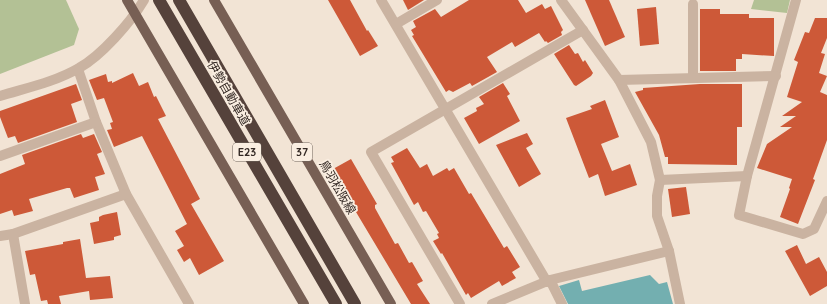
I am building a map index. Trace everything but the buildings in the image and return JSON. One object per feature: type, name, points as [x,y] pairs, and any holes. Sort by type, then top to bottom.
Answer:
[{"type":"highway","name":"伊勢自動車道","points":[[159,0],[336,304]]},
{"type":"highway","name":"伊勢自動車道","points":[[179,0],[355,304]]},
{"type":"main road","points":[[127,0],[140,7],[304,304]]},
{"type":"main road","name":"鳥羽松阪線","points":[[214,0],[391,304]]},
{"type":"street","points":[[381,0],[562,304]]},
{"type":"street","points":[[396,24],[437,0]]},
{"type":"street","points":[[561,0],[619,80],[651,142],[660,180],[657,196],[657,216],[669,251],[680,304]]},
{"type":"street","points":[[796,0],[747,176],[739,215],[803,234],[814,229],[827,200]]},
{"type":"street","points":[[693,4],[693,78]]},
{"type":"street","points":[[0,96],[78,69],[91,61],[140,7]]},
{"type":"street","points":[[460,304],[371,152],[444,108],[583,30]]},
{"type":"street","points":[[78,69],[96,122],[126,194],[189,304]]},
{"type":"street","points":[[619,80],[776,76]]},
{"type":"street","points":[[0,156],[96,122]]},
{"type":"street","points":[[660,180],[747,176]]},
{"type":"street","points":[[0,236],[13,234],[126,194]]},
{"type":"street","points":[[13,234],[25,304]]},
{"type":"street","points":[[492,304],[549,281],[669,251]]},
{"type":"green space","points":[[0,0],[66,0],[79,29],[74,45],[0,74]]},
{"type":"green space","points":[[754,0],[790,0],[787,13],[751,9]]},
{"type":"water","points":[[650,275],[659,284],[667,282],[673,304],[568,304],[559,286],[579,280],[582,291]]}]
